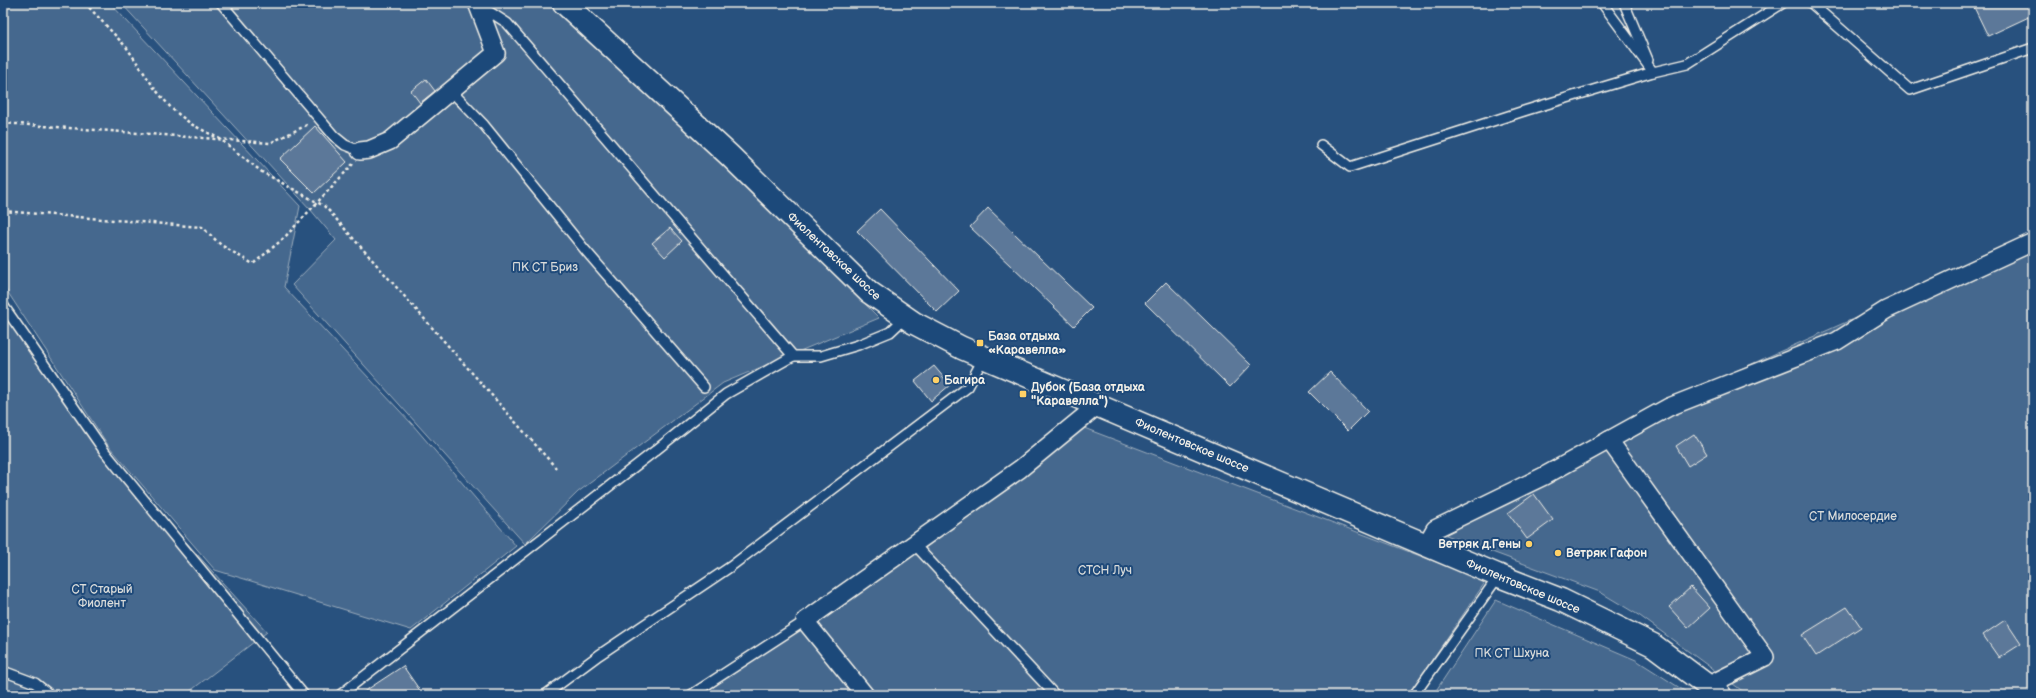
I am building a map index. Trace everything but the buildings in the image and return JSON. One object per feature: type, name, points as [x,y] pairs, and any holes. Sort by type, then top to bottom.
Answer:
[{"type":"main road","name":"Фиолентовское шоссе","points":[[564,3],[729,155],[869,292],[906,317],[962,348],[1497,575],[1561,600],[1653,645],[1713,690]]},
{"type":"street","points":[[360,151],[369,150],[390,141],[496,53],[479,4]]},
{"type":"street","points":[[1426,545],[1435,529],[1544,476],[1669,407],[1837,341],[1886,310],[2033,242]]},
{"type":"street","points":[[865,695],[804,621],[1020,469],[1098,405]]},
{"type":"street","points":[[1609,440],[1765,657],[1713,690]]},
{"type":"lane","points":[[221,3],[334,136],[345,145],[360,151]]},
{"type":"lane","points":[[1602,3],[1653,72]]},
{"type":"lane","points":[[1624,3],[1653,72]]},
{"type":"lane","points":[[1321,145],[1350,168],[1527,110],[1653,72],[1687,64],[1783,3]]},
{"type":"lane","points":[[1811,3],[1910,90],[2033,48]]},
{"type":"lane","points":[[479,4],[507,23],[793,356]]},
{"type":"lane","points":[[451,91],[484,125],[586,251],[704,387]]},
{"type":"lane","points":[[3,305],[105,452],[304,695]]},
{"type":"lane","points":[[340,695],[650,455],[726,394],[793,356],[821,356],[858,345],[890,332],[906,317]]},
{"type":"lane","points":[[544,695],[599,655],[730,566],[968,387],[984,357]]},
{"type":"lane","points":[[914,544],[1055,695]]},
{"type":"lane","points":[[1414,695],[1493,584],[1497,575]]},
{"type":"lane","points":[[691,695],[804,621]]},
{"type":"lane","points":[[3,671],[35,683],[50,695]]},
{"type":"path","points":[[85,3],[127,48],[155,89],[172,109],[191,124],[220,139],[262,172],[316,203],[324,206],[556,468]]},
{"type":"path","points":[[3,123],[270,143],[320,119]]},
{"type":"path","points":[[3,210],[202,227],[222,245],[253,264],[284,238],[352,166],[360,151]]},
{"type":"green space","points":[[3,3],[110,3],[300,206],[284,287],[412,424],[516,546],[411,630],[215,570],[108,445],[3,285]]},
{"type":"green space","name":"ПК СТ Бриз","points":[[121,3],[563,3],[879,318],[723,383],[578,492],[525,544],[292,285],[336,240],[310,209]]},
{"type":"green space","name":"СТ Милосердие","points":[[2033,239],[2033,695],[1748,695],[1640,616],[1600,592],[1430,529],[1673,399]]},
{"type":"green space","name":"СТ Старый Фиолент","points":[[3,302],[96,442],[267,632],[185,695],[3,695]]},
{"type":"green space","name":"СТСН Луч","points":[[1084,428],[1486,581],[1408,695],[701,695],[928,546]]},
{"type":"green space","name":"ПК СТ Шхуна","points":[[1496,600],[1636,660],[1691,695],[1433,695]]},
{"type":"place","name":"База отдыха «Каравелла»","points":[[980,343]]},
{"type":"place","name":"Багира","points":[[936,380]]},
{"type":"place","name":"Дубок (База отдыха \"Каравелла\")","points":[[1023,394]]},
{"type":"place","name":"Ветряк д.Гены","points":[[1529,544]]},
{"type":"place","name":"Ветряк Гафон","points":[[1558,553]]}]
